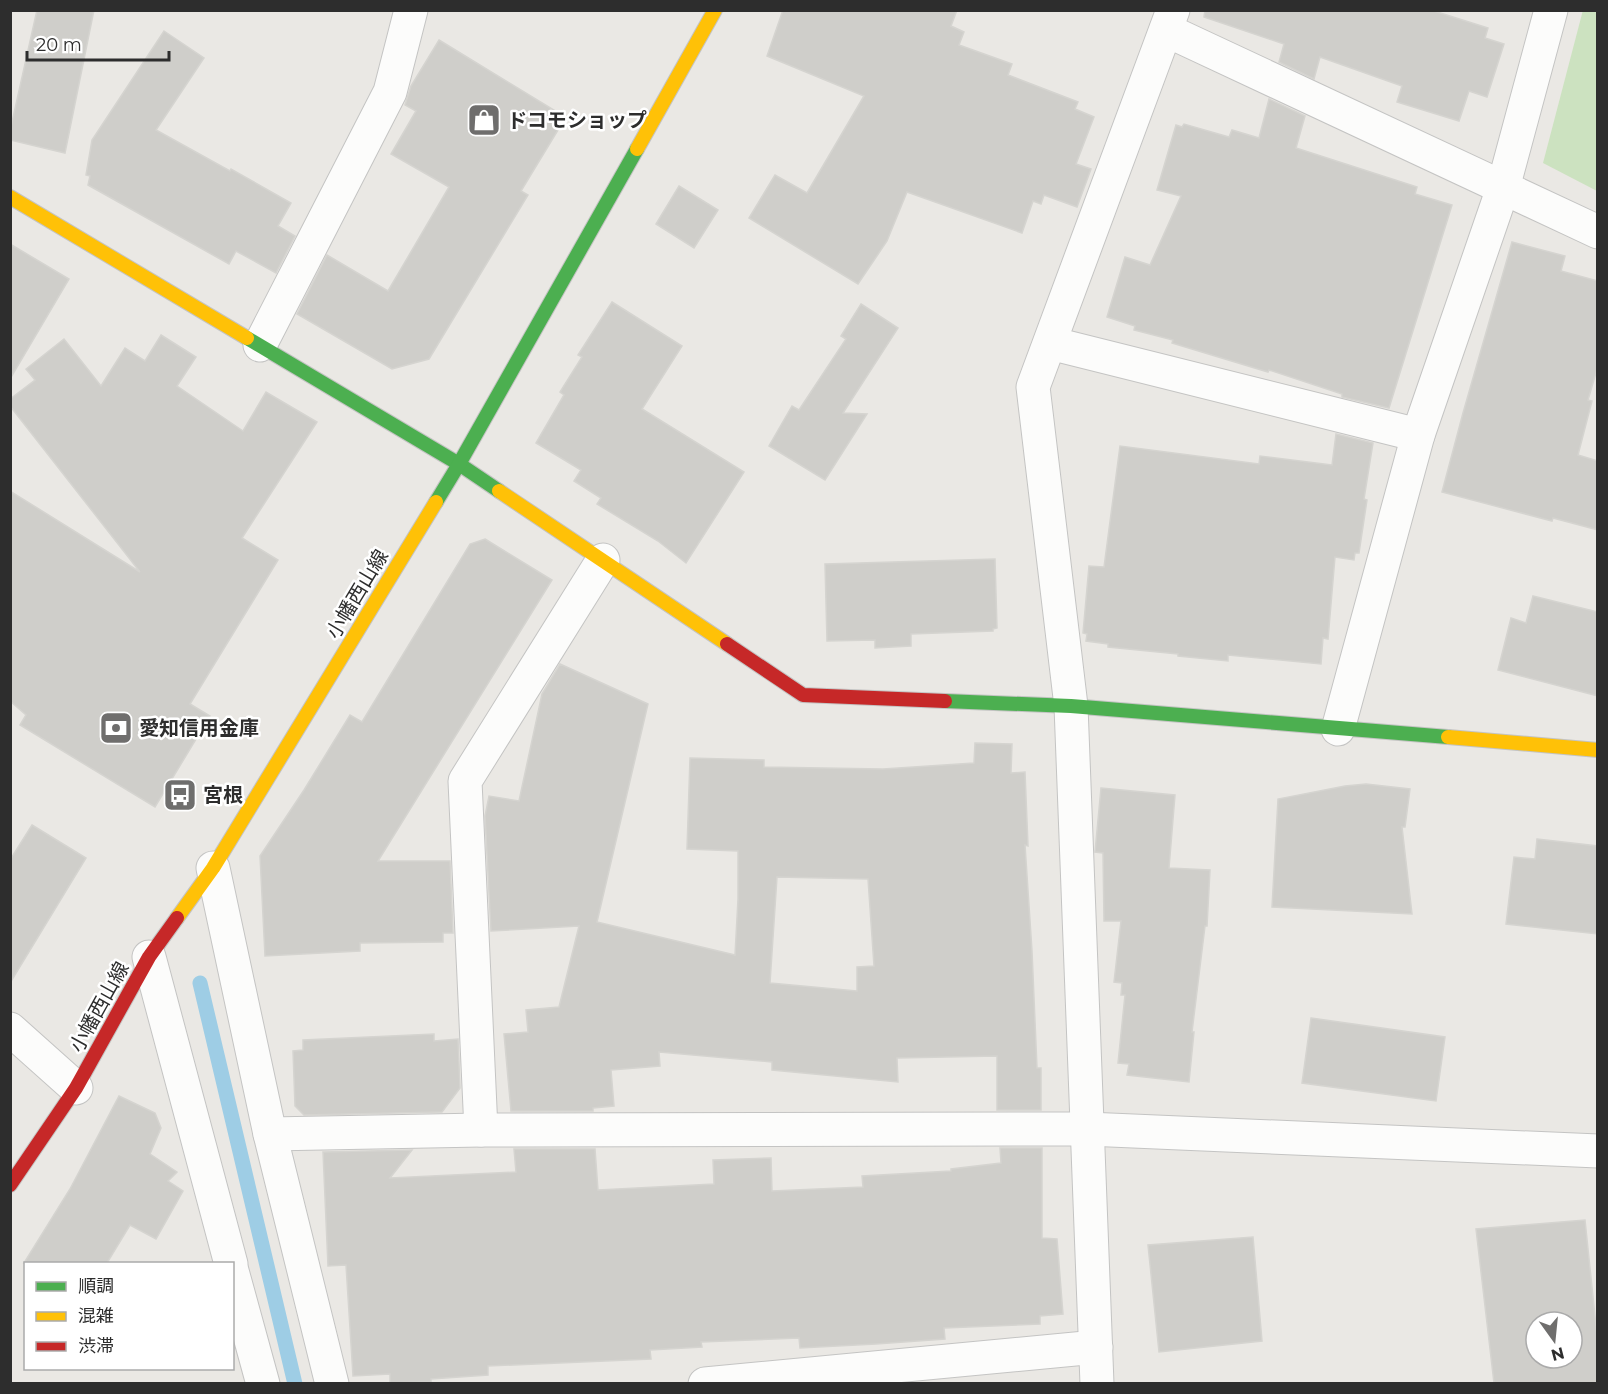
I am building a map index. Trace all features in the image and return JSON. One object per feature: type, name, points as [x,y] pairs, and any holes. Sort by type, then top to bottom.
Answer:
[{"type":"street","points":[[260,345],[390,92],[411,10]]},
{"type":"street","name":"小幡西山線","points":[[10,1185],[76,1088],[149,957],[213,868],[459,464],[715,10]]},
{"type":"street","points":[[1338,729],[1418,435],[1503,188],[1551,10]]},
{"type":"street","points":[[1097,1383],[1071,706],[1033,387],[1169,20],[1503,188],[1598,232]]},
{"type":"street","points":[[10,197],[459,464],[803,695],[1071,706],[1598,750]]},
{"type":"street","points":[[1050,343],[1418,435]]},
{"type":"street","points":[[481,1131],[465,781],[603,560]]},
{"type":"street","points":[[213,868],[270,1134],[332,1383]]},
{"type":"street","points":[[149,957],[231,1262]]},
{"type":"street","points":[[10,1029],[76,1088]]},
{"type":"street","points":[[270,1134],[1087,1129],[1598,1150]]},
{"type":"street","points":[[234,1277],[263,1383]]},
{"type":"street","points":[[705,1383],[1096,1347]]},
{"type":"green space","points":[[1583,10],[1597,11],[1597,191],[1543,163]]},
{"type":"building","points":[[37,10],[94,10],[65,153],[10,140],[10,131]]},
{"type":"building","points":[[783,10],[957,10],[951,26],[964,32],[959,45],[1012,64],[1008,75],[1078,102],[1075,109],[1094,117],[1076,164],[1091,169],[1077,207],[1044,195],[1041,204],[1033,201],[1022,233],[907,192],[887,241],[858,284],[749,218],[775,175],[807,193],[864,96],[767,56]]},
{"type":"building","points":[[1205,10],[1431,10],[1488,28],[1485,38],[1504,44],[1487,97],[1469,91],[1459,121],[1397,102],[1402,86],[1320,57],[1314,79],[1279,62],[1284,44],[1204,17]]},
{"type":"building","points":[[164,31],[204,58],[156,130],[291,203],[278,226],[295,236],[276,273],[236,251],[229,264],[88,185],[90,176],[86,175],[92,140]]},
{"type":"building","points":[[439,40],[562,115],[554,128],[558,130],[521,191],[528,195],[429,359],[392,369],[297,314],[327,255],[388,291],[449,187],[391,154],[416,111],[405,105],[411,86]]},
{"type":"building","points":[[1269,99],[1305,116],[1296,148],[1417,187],[1415,194],[1452,205],[1389,408],[1342,397],[1342,394],[1269,370],[1268,372],[1172,343],[1173,340],[1134,330],[1135,326],[1107,317],[1125,257],[1150,265],[1181,196],[1157,190],[1176,125],[1182,127],[1184,124],[1229,137],[1232,130],[1259,138]]},
{"type":"building","points":[[679,186],[718,210],[694,248],[656,224]]},
{"type":"building","points":[[1512,242],[1565,256],[1561,271],[1598,281],[1598,366],[1588,400],[1592,401],[1578,455],[1598,461],[1598,530],[1553,518],[1552,521],[1442,492]]},
{"type":"building","points":[[10,244],[69,279],[10,379]]},
{"type":"building","points":[[612,302],[682,346],[642,409],[744,472],[686,563],[658,541],[597,504],[601,498],[574,481],[581,470],[536,443],[564,395],[560,392],[582,357],[578,355]]},
{"type":"building","points":[[861,304],[898,328],[843,413],[867,414],[825,480],[769,446],[792,406],[799,410],[846,339],[841,336]]},
{"type":"building","points":[[161,335],[196,357],[177,386],[243,431],[266,392],[317,422],[242,538],[278,560],[190,704],[210,716],[155,807],[20,725],[26,715],[10,701],[10,491],[140,572],[10,406],[10,399],[35,380],[26,369],[64,339],[101,386],[125,348],[145,361]]},
{"type":"building","points":[[1336,434],[1373,443],[1364,499],[1367,500],[1359,553],[1355,553],[1354,560],[1335,557],[1328,639],[1323,638],[1321,664],[1228,655],[1228,661],[1108,647],[1108,644],[1086,641],[1087,634],[1083,633],[1089,566],[1104,567],[1120,446],[1259,464],[1260,456],[1332,465]]},
{"type":"building","points":[[485,539],[552,580],[378,861],[450,861],[453,933],[443,933],[443,942],[360,943],[360,951],[265,956],[260,856],[350,715],[362,722],[470,544]]},
{"type":"building","points":[[995,559],[997,628],[993,631],[911,634],[911,646],[875,648],[875,640],[827,641],[825,564]]},
{"type":"building","points":[[1533,596],[1598,612],[1598,696],[1498,670],[1511,618],[1526,623]]},
{"type":"building","points":[[560,664],[648,704],[597,922],[735,955],[738,851],[687,849],[690,758],[764,760],[764,767],[883,769],[974,763],[975,743],[1012,744],[1011,773],[1025,772],[1028,846],[1025,845],[1037,1068],[1041,1068],[1041,1110],[997,1110],[997,1056],[897,1058],[898,1082],[772,1070],[772,1062],[659,1052],[660,1066],[611,1070],[614,1106],[593,1108],[593,1111],[511,1111],[504,1034],[528,1032],[526,1010],[559,1007],[579,926],[491,931],[485,816],[489,796],[519,801],[542,694]],"holes":[[[777,877],[868,879],[874,966],[857,967],[857,991],[770,983]]]},
{"type":"building","points":[[1366,784],[1410,789],[1405,827],[1402,827],[1412,914],[1272,907],[1278,799]]},
{"type":"building","points":[[1101,788],[1175,795],[1169,868],[1210,870],[1207,926],[1205,926],[1192,1032],[1194,1032],[1189,1082],[1127,1075],[1129,1064],[1118,1063],[1125,995],[1121,995],[1122,983],[1114,982],[1121,921],[1104,921],[1103,853],[1095,852]]},
{"type":"building","points":[[32,825],[86,858],[10,983],[10,860]]},
{"type":"building","points":[[1537,839],[1598,846],[1598,934],[1506,924],[1514,857],[1535,859]]},
{"type":"building","points":[[1311,1018],[1445,1037],[1436,1101],[1302,1083]]},
{"type":"building","points":[[434,1034],[434,1041],[458,1039],[460,1088],[442,1112],[304,1115],[295,1106],[293,1051],[303,1050],[303,1040]]},
{"type":"building","points":[[119,1096],[155,1113],[161,1128],[150,1154],[177,1172],[168,1181],[183,1191],[156,1239],[130,1225],[108,1262],[25,1262],[70,1189]]},
{"type":"building","points":[[1000,1148],[1042,1148],[1042,1238],[1057,1239],[1063,1314],[1040,1316],[1040,1324],[944,1328],[945,1339],[876,1344],[800,1348],[799,1338],[701,1342],[702,1347],[650,1350],[651,1359],[488,1366],[488,1375],[431,1379],[431,1382],[390,1383],[390,1374],[353,1376],[346,1265],[328,1266],[323,1152],[412,1150],[390,1178],[516,1172],[514,1149],[595,1149],[598,1190],[714,1184],[713,1160],[771,1158],[772,1191],[863,1187],[862,1176],[951,1171],[951,1169],[1001,1163]]},
{"type":"building","points":[[1585,1220],[1598,1345],[1598,1383],[1494,1383],[1476,1229]]},
{"type":"building","points":[[1253,1237],[1262,1341],[1159,1352],[1148,1245]]},
{"type":"waterway","points":[[200,983],[295,1384]]},
{"type":"traffic: fast","points":[[436,502],[637,149]]},
{"type":"traffic: fast","points":[[247,338],[459,464],[499,491]]},
{"type":"traffic: fast","points":[[945,701],[1071,706],[1448,737]]},
{"type":"traffic: slow","points":[[637,149],[715,10]]},
{"type":"traffic: slow","points":[[10,197],[247,338]]},
{"type":"traffic: slow","points":[[499,491],[727,644]]},
{"type":"traffic: slow","points":[[177,918],[213,868],[436,502]]},
{"type":"traffic: slow","points":[[1448,737],[1598,750]]},
{"type":"traffic: jam","points":[[727,644],[803,695],[945,701]]},
{"type":"traffic: jam","points":[[10,1185],[76,1088],[149,957],[177,918]]},
{"type":"place","name":"ドコモショップ","points":[[484,120]]},
{"type":"place","name":"愛知信用金庫","points":[[116,728]]},
{"type":"place","name":"宮根","points":[[180,795]]}]
